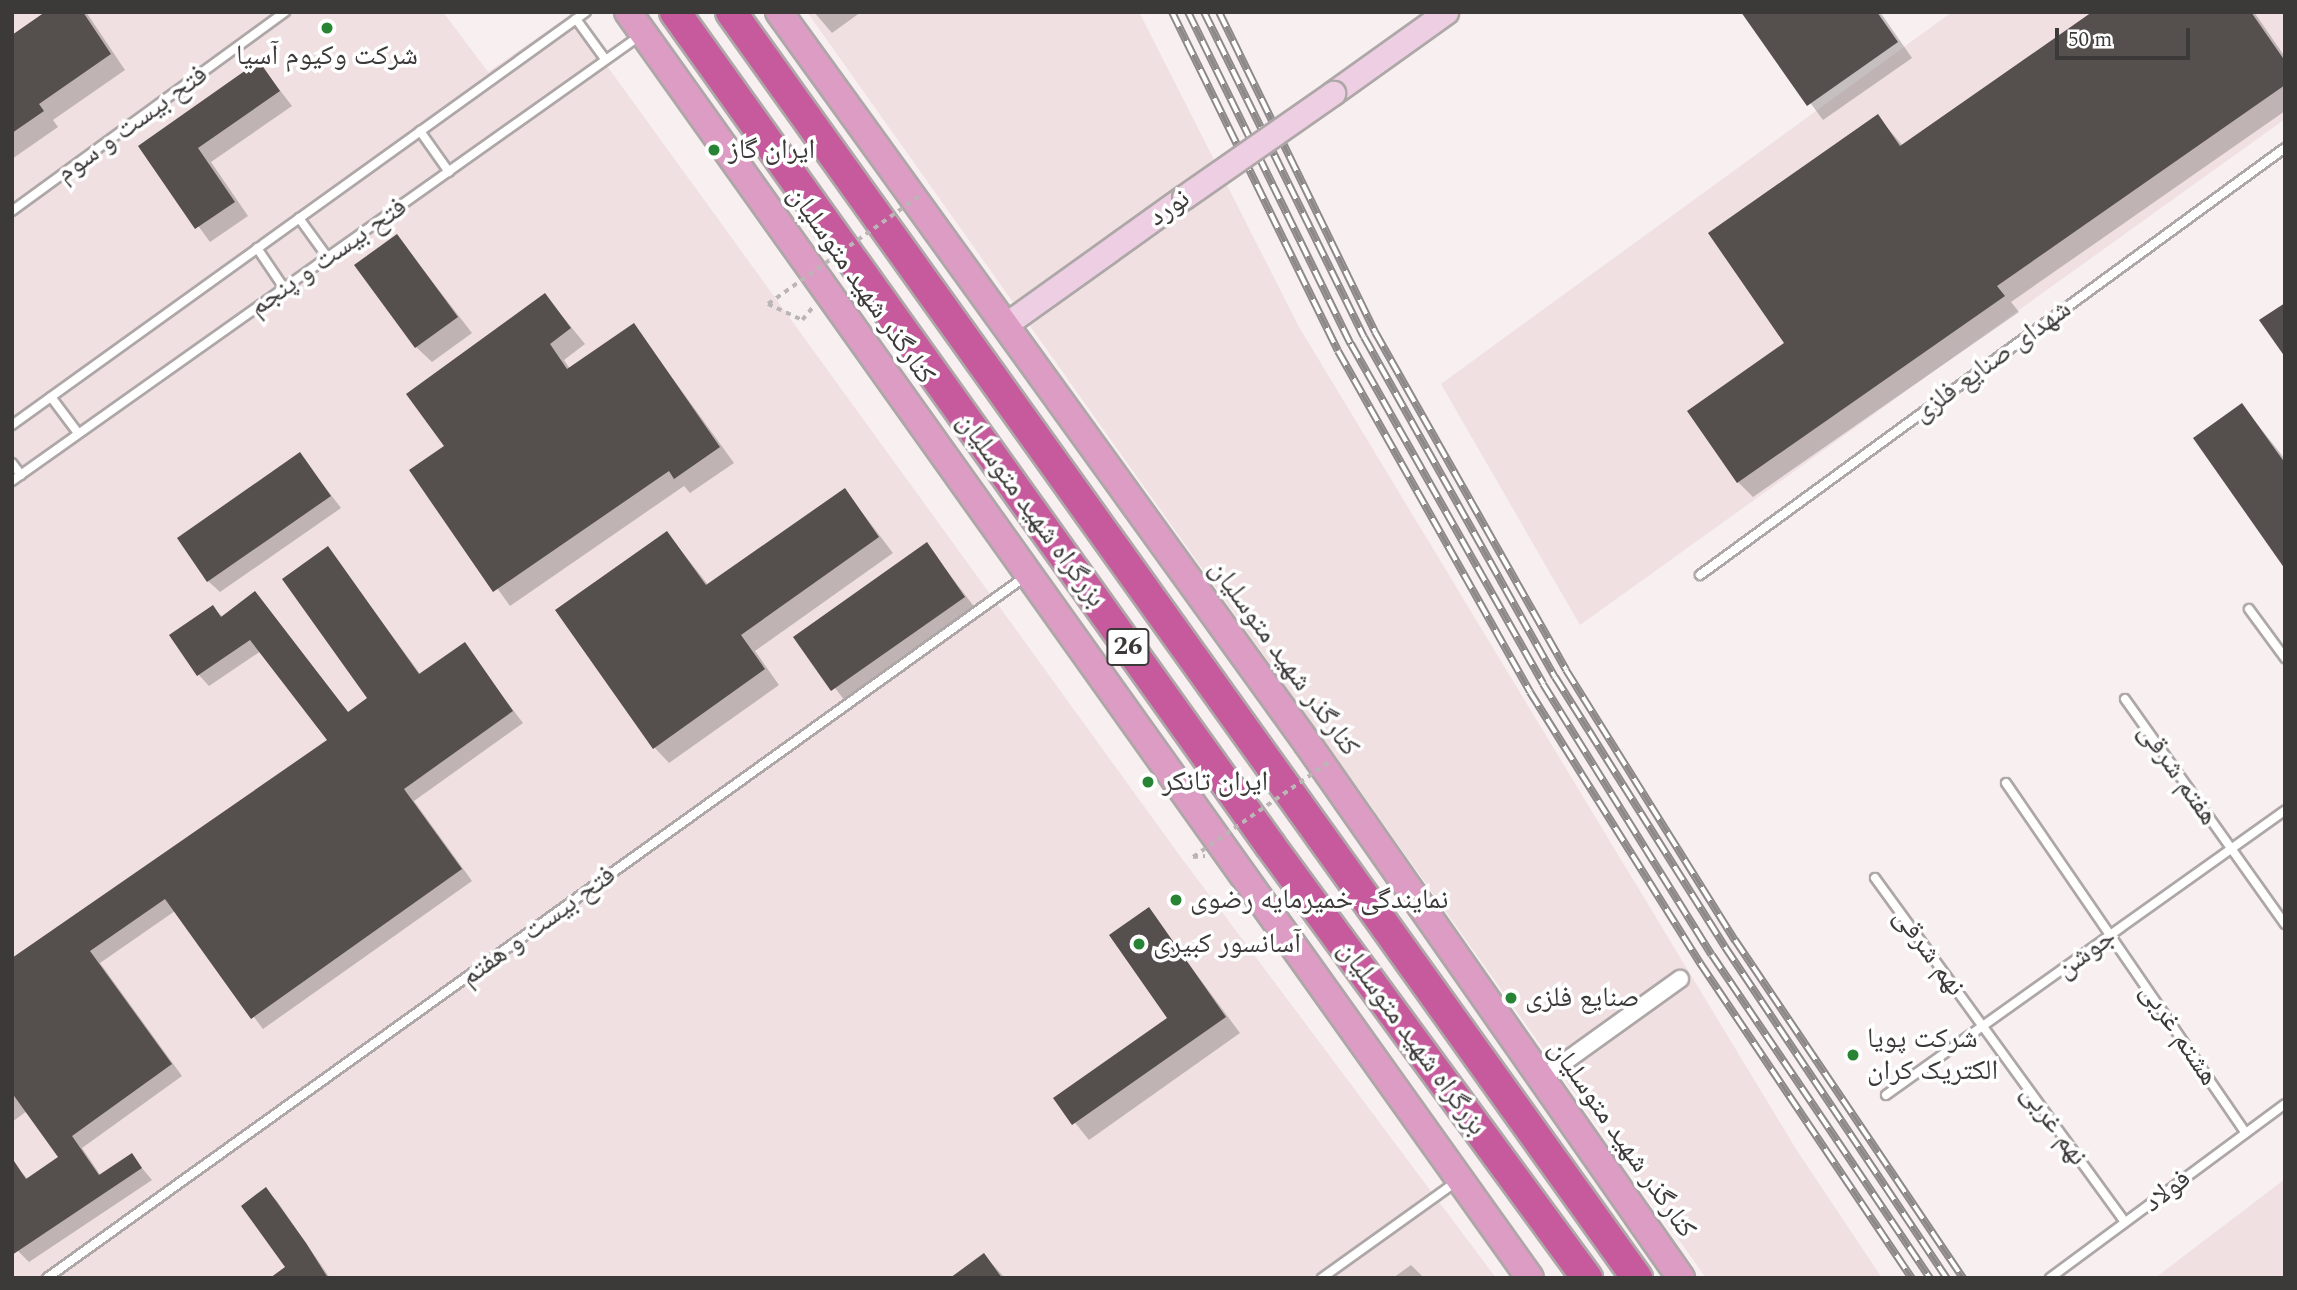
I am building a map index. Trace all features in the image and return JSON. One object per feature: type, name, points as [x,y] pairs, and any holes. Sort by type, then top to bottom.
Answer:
[{"type":"highway","name":"بزرگراه شهید متوسلیان","points":[[675,12],[1270,845],[1587,1278]]},
{"type":"highway","name":"بزرگراه شهید متوسلیان","points":[[731,12],[1637,1278]]},
{"type":"main road","name":"کنارگذر شهید متوسلیان","points":[[779,12],[1307,743],[1681,1278]]},
{"type":"main road","name":"کنارگذر شهید متوسلیان","points":[[635,23],[1530,1278]]},
{"type":"street","name":"نورد","points":[[1005,325],[1446,12]]},
{"type":"street","points":[[1542,1078],[1680,979]]},
{"type":"lane","name":"فتح بیست و سوم","points":[[12,211],[285,12]]},
{"type":"lane","name":"فتح بیست و پنجم","points":[[12,425],[586,12]]},
{"type":"lane","points":[[576,19],[605,59]]},
{"type":"lane","name":"فتح بیست و پنجم","points":[[12,481],[605,59],[635,23]]},
{"type":"lane","points":[[420,131],[449,172]]},
{"type":"lane","name":"شهدای صنایع فلزی","points":[[1700,575],[2285,148]]},
{"type":"lane","points":[[299,218],[328,258]]},
{"type":"lane","points":[[257,248],[284,288]]},
{"type":"lane","points":[[51,397],[78,433]]},
{"type":"lane","points":[[12,463],[21,475]]},
{"type":"lane","name":"فتح بیست و هفتم","points":[[47,1278],[1029,575]]},
{"type":"lane","points":[[2249,609],[2285,658]]},
{"type":"lane","name":"هفتم شرقی","points":[[2125,699],[2285,925]]},
{"type":"lane","name":"هشتم غربی","points":[[2006,783],[2246,1133]]},
{"type":"lane","name":"جوشن","points":[[1886,1096],[2285,810]]},
{"type":"lane","name":"نهم شرقی","points":[[1875,878],[1983,1027]]},
{"type":"lane","name":"نهم غربی","points":[[1983,1027],[2125,1222]]},
{"type":"lane","name":"فولاد","points":[[2050,1278],[2285,1104]]},
{"type":"lane","points":[[1322,1278],[1460,1180]]},
{"type":"path","points":[[802,320],[768,304],[922,194]]},
{"type":"path","points":[[1193,857],[1332,760]]},
{"type":"shaded area","points":[[12,12],[443,12],[488,72],[570,15],[1183,860],[1496,1278],[12,1278]]},
{"type":"shaded area","points":[[807,12],[1139,12],[1299,327],[1796,1149],[1882,1278],[1706,1278]]},
{"type":"shaded area","points":[[1952,12],[2285,12],[2285,119],[1580,625],[1441,384]]},
{"type":"shaded area","points":[[2285,1179],[2285,1278],[2155,1278]]},
{"type":"building","points":[[45,12],[83,12],[111,54],[39,104],[44,111],[12,133],[12,35]]},
{"type":"building","points":[[1741,12],[1877,12],[1898,42],[1807,106]]},
{"type":"building","points":[[2092,12],[2251,12],[2285,61],[2285,85],[1997,286],[2005,296],[1737,483],[1687,411],[1784,343],[1708,233],[1878,114],[1900,146]]},
{"type":"building","points":[[259,61],[280,91],[198,148],[235,202],[195,229],[138,146]]},
{"type":"building","points":[[397,234],[458,317],[415,348],[354,265]]},
{"type":"building","points":[[545,293],[571,328],[550,344],[567,369],[634,323],[720,447],[674,479],[669,471],[493,592],[409,470],[444,446],[406,394]]},
{"type":"building","points":[[2285,303],[2285,357],[2259,320]]},
{"type":"building","points":[[2242,403],[2285,463],[2285,569],[2193,438]]},
{"type":"building","points":[[300,452],[331,496],[207,582],[177,538]]},
{"type":"building","points":[[845,488],[879,537],[741,635],[765,669],[653,749],[555,610],[667,531],[706,585]]},
{"type":"building","points":[[927,542],[965,597],[831,691],[793,637]]},
{"type":"building","points":[[328,546],[419,674],[465,642],[513,711],[404,789],[462,869],[251,1019],[165,899],[90,951],[172,1064],[72,1136],[99,1175],[132,1153],[142,1168],[12,1255],[12,1158],[26,1179],[58,1157],[12,1093],[12,958],[327,740],[250,640],[197,676],[169,635],[213,605],[221,617],[255,591],[348,712],[367,698],[282,579]]},
{"type":"building","points":[[1149,907],[1226,1017],[1072,1125],[1053,1098],[1167,1018],[1109,935]]},
{"type":"building","points":[[266,1187],[328,1278],[270,1278],[285,1267],[241,1206]]},
{"type":"building","points":[[984,1253],[1002,1278],[950,1278]]},
{"type":"railway","points":[[1172,12],[1338,351],[1530,692],[1700,963],[1912,1278]]},
{"type":"railway","points":[[1188,12],[1351,344],[1543,684],[1712,955],[1930,1278]]},
{"type":"railway","points":[[1204,12],[1364,337],[1555,677],[1725,947],[1947,1278]]},
{"type":"railway","points":[[1219,12],[1375,332],[1566,670],[1735,940],[1963,1278]]},
{"type":"place","name":"شرکت وکیوم آسیا","points":[[327,28]]},
{"type":"place","name":"ایران گاز","points":[[714,150]]},
{"type":"place","name":"ایران تانکر","points":[[1148,782]]},
{"type":"place","name":"نمایندگی خمیرمایه رضوی","points":[[1176,900]]},
{"type":"place","name":"آسانسور کبیری","points":[[1139,944]]},
{"type":"place","name":"صنایع فلزی","points":[[1511,998]]},
{"type":"place","name":"شرکت پویا الکتریک کران","points":[[1853,1055]]}]
